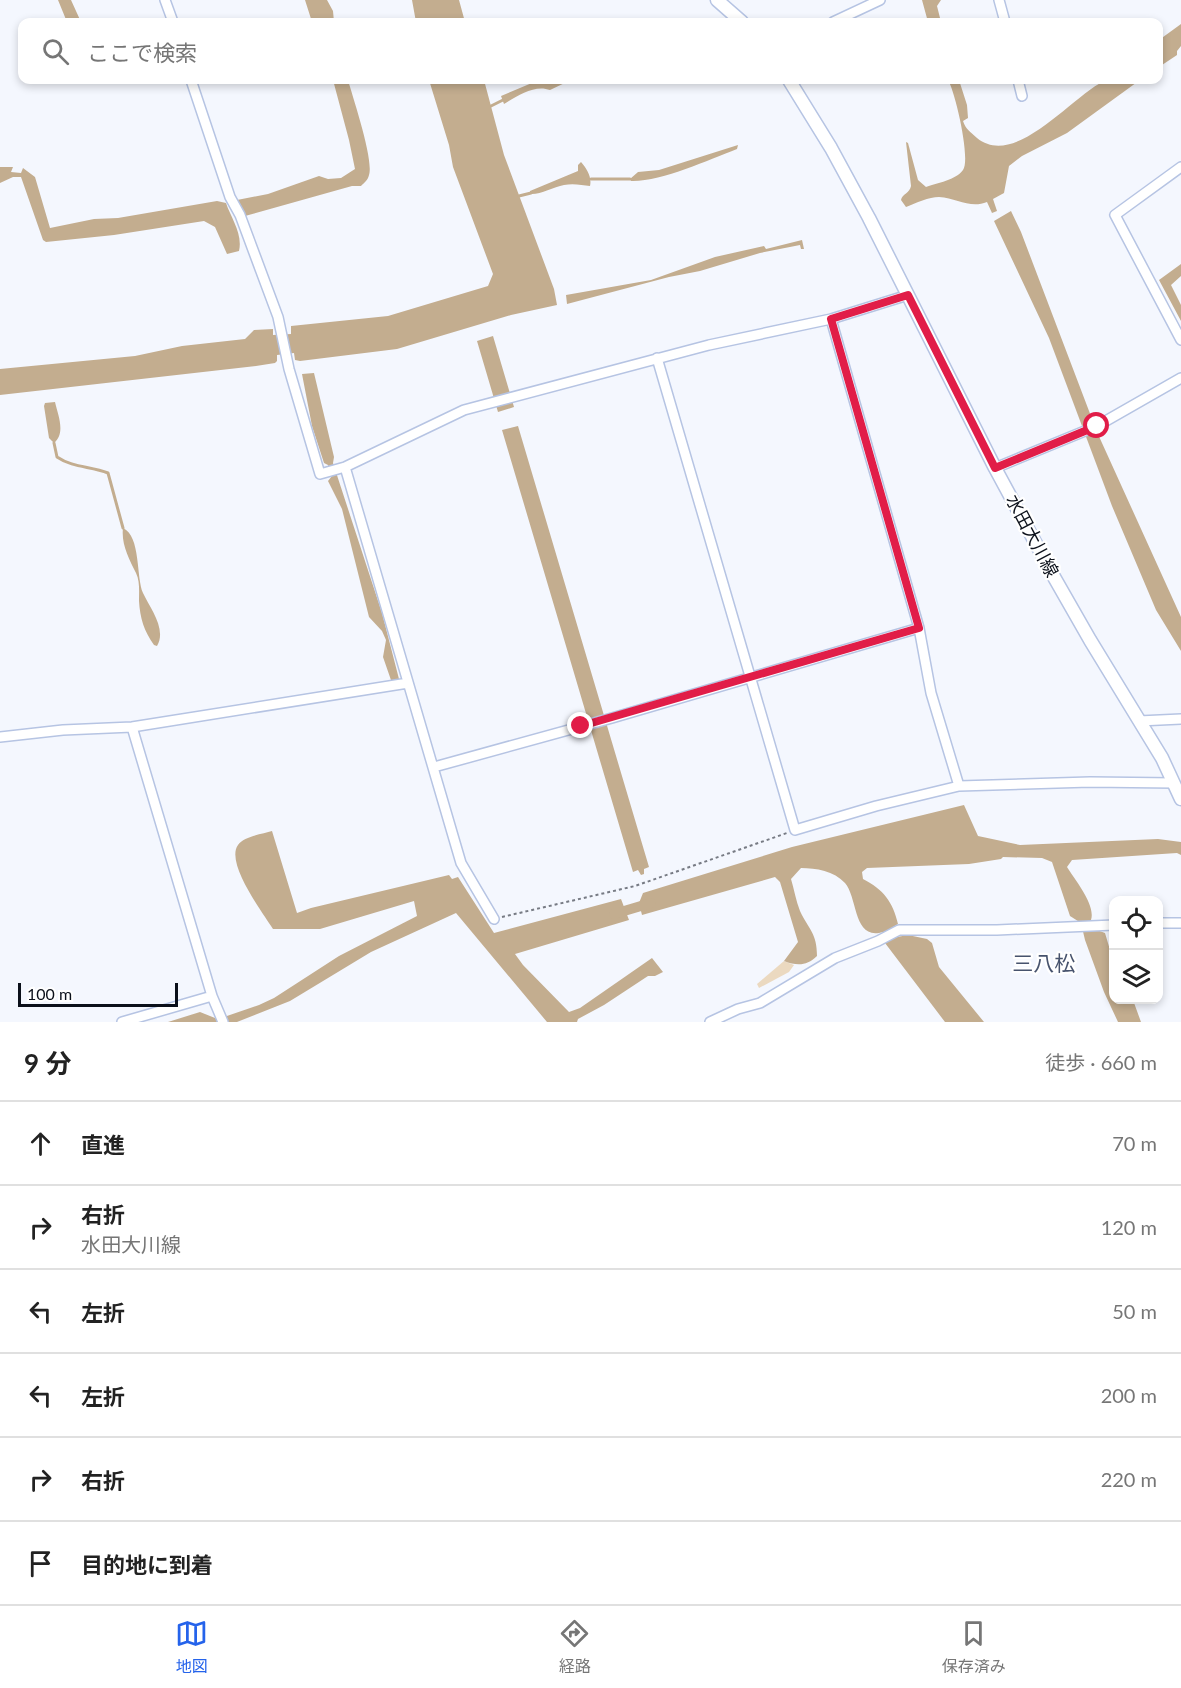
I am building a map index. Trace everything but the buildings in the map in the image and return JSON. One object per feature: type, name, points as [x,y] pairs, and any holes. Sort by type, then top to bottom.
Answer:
[{"type":"main road","points":[[717,0],[737,18]]},
{"type":"main road","name":"水田大川線","points":[[791,84],[831,148],[869,218],[995,468],[1181,799]]},
{"type":"street","points":[[165,0],[172,18]]},
{"type":"street","points":[[842,18],[880,0]]},
{"type":"street","points":[[999,0],[1004,18]]},
{"type":"street","points":[[192,84],[230,196],[240,215],[278,317],[289,369],[320,474],[345,467],[464,410],[709,345],[831,319],[908,295]]},
{"type":"street","points":[[1019,84],[1022,96]]},
{"type":"street","points":[[1181,167],[1115,215],[1181,340]]},
{"type":"street","points":[[831,319],[919,628],[931,693],[960,786]]},
{"type":"street","points":[[657,358],[795,830],[876,806],[960,786],[1090,782],[1174,783]]},
{"type":"street","points":[[995,468],[1097,426],[1181,378]]},
{"type":"street","points":[[345,467],[461,863],[494,919]]},
{"type":"street","points":[[434,767],[612,718],[919,628]]},
{"type":"street","points":[[0,737],[63,730],[132,727],[408,683]]},
{"type":"street","points":[[1139,721],[1181,719]]},
{"type":"street","points":[[132,727],[212,996],[223,1022]]},
{"type":"street","points":[[1163,922],[1181,922]]},
{"type":"street","points":[[710,1022],[738,1009],[760,1003],[835,958],[899,930],[997,930],[1109,925]]},
{"type":"street","points":[[122,1022],[212,996]]},
{"type":"path","points":[[494,919],[635,886],[795,830]]},
{"type":"shaded area","points":[[58,0],[71,0],[79,18],[65,18]]},
{"type":"shaded area","points":[[305,0],[327,0],[333,11],[334,18],[311,18]]},
{"type":"shaded area","points":[[412,0],[459,0],[464,18],[415,18]]},
{"type":"shaded area","points":[[922,0],[941,0],[937,6],[940,18],[927,18]]},
{"type":"shaded area","points":[[1181,24],[1181,46],[1177,55],[1163,64],[1163,37]]},
{"type":"shaded area","points":[[334,84],[349,84],[369,156],[370,167],[367,180],[361,186],[352,186],[245,216],[237,200],[268,194],[319,176],[328,179],[341,178],[355,169]]},
{"type":"shaded area","points":[[430,84],[485,84],[504,155],[554,289],[557,305],[511,315],[397,349],[300,361],[295,360],[294,353],[277,355],[275,363],[256,366],[0,395],[0,369],[135,356],[182,346],[245,339],[254,330],[273,329],[273,335],[291,334],[291,326],[388,316],[488,286],[493,274],[453,167],[449,145]]},
{"type":"shaded area","points":[[530,84],[563,84],[550,90],[538,89],[526,92],[504,104],[501,96]]},
{"type":"shaded area","points":[[950,84],[960,84],[967,105],[968,118],[963,121],[965,126],[977,138],[992,145],[1008,144],[1025,138],[1099,84],[1134,84],[1067,133],[1022,156],[1009,166],[1004,193],[993,199],[997,211],[992,213],[987,202],[969,204],[939,197],[906,207],[901,200],[911,186],[906,142],[918,180],[926,187],[951,179],[963,170],[964,140]]},
{"type":"shaded area","points":[[738,145],[737,149],[670,174],[643,180],[631,181],[630,179],[638,172],[659,170]]},
{"type":"shaded area","points":[[581,162],[588,173],[590,186],[567,184],[530,194],[530,191],[578,171],[578,165]]},
{"type":"shaded area","points":[[0,167],[13,167],[11,172],[21,173],[23,168],[35,177],[50,228],[94,219],[118,218],[217,201],[226,203],[238,232],[239,251],[227,254],[215,227],[204,221],[114,235],[46,242],[43,240],[21,177],[13,177],[0,183]]},
{"type":"shaded area","points":[[1011,211],[1097,432],[1181,617],[1181,651],[1156,610],[1112,506],[1049,338],[994,221]]},
{"type":"shaded area","points":[[802,240],[804,249],[801,249],[800,245],[760,253],[700,271],[567,304],[566,295],[651,280],[715,257],[764,246],[766,249]]},
{"type":"shaded area","points":[[1181,264],[1181,276],[1171,285],[1181,305],[1181,321],[1159,280]]},
{"type":"shaded area","points":[[493,336],[514,407],[498,412],[477,341]]},
{"type":"shaded area","points":[[314,373],[334,457],[333,463],[382,613],[399,679],[397,683],[392,683],[383,657],[386,640],[382,631],[369,617],[342,509],[328,481],[332,476],[328,465],[324,463],[312,426],[302,374]]},
{"type":"shaded area","points":[[55,402],[60,434],[54,443],[49,438],[44,406],[45,403]]},
{"type":"shaded area","points":[[518,426],[649,867],[644,869],[644,874],[641,875],[638,870],[633,872],[502,430]]},
{"type":"shaded area","points":[[123,528],[133,539],[143,593],[159,626],[160,639],[157,646],[148,635],[142,619],[138,579],[124,546]]},
{"type":"shaded area","points":[[964,805],[978,836],[1020,845],[1158,839],[1181,842],[1181,855],[1177,853],[1072,860],[1067,867],[1088,900],[1092,914],[1091,920],[1097,930],[1105,933],[1109,946],[1109,1003],[1085,940],[1081,923],[1070,916],[1052,862],[1042,858],[1003,857],[969,864],[867,868],[862,872],[863,879],[882,892],[893,909],[898,924],[890,929],[897,937],[908,935],[927,939],[932,943],[939,967],[984,1022],[945,1022],[885,943],[890,940],[883,932],[873,933],[861,924],[845,883],[825,871],[801,868],[791,879],[800,911],[816,942],[817,956],[806,963],[793,964],[784,961],[798,942],[780,882],[775,877],[642,915],[639,903],[643,893],[792,847]]},
{"type":"shaded area","points":[[272,831],[297,913],[449,875],[452,879],[458,877],[494,933],[621,899],[629,920],[515,954],[569,1012],[580,1008],[652,958],[663,972],[655,976],[648,976],[578,1019],[577,1022],[547,1022],[456,913],[371,952],[290,1001],[237,1022],[168,1022],[200,1012],[215,1018],[224,1017],[259,1005],[274,998],[339,956],[417,916],[414,901],[320,929],[273,929],[247,888],[235,853],[238,845],[245,839]]},
{"type":"shaded area","points":[[784,961],[794,965],[789,972],[759,988],[757,984]]},
{"type":"shaded area","points":[[1110,1004],[1134,1004],[1141,1022],[1118,1022]]},
{"type":"waterway","points":[[491,106],[503,100]]},
{"type":"waterway","points":[[591,179],[630,179]]},
{"type":"waterway","points":[[519,196],[531,193]]},
{"type":"waterway","points":[[54,443],[57,457],[63,461],[108,473],[123,528]]},
{"type":"waterway","points":[[614,914],[651,903]]},
{"type":"district","name":"三八松","points":[[1044,964]]},
{"type":"route","points":[[581,726],[919,628],[831,319],[908,295],[995,468],[1097,426]]}]
